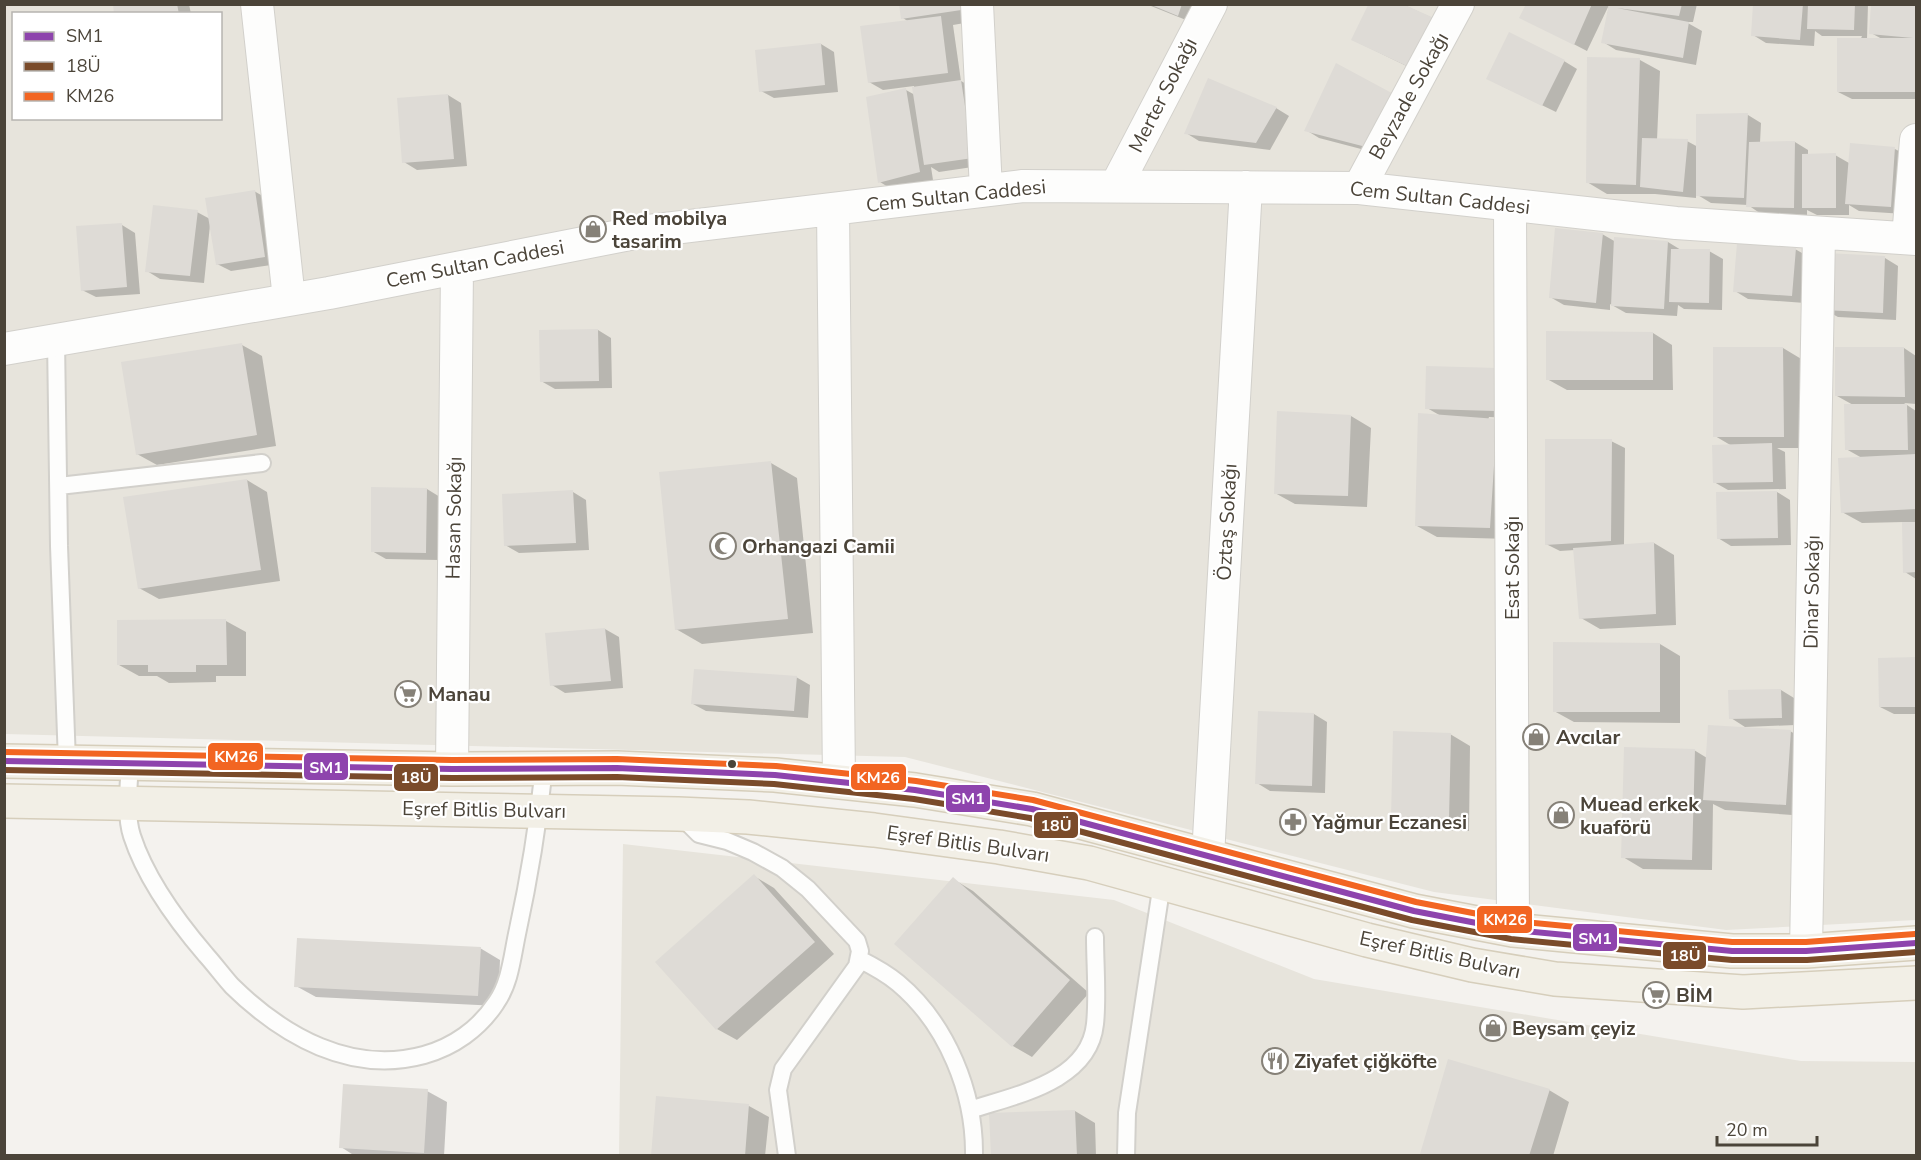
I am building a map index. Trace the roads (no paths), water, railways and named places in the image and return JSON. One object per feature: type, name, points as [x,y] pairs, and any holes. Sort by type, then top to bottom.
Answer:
[{"type":"main road","name":"Eşref Bitlis Bulvarı","points":[[4,761],[452,769],[617,768],[775,775],[915,790],[1032,809],[1414,911],[1514,930],[1732,951],[1806,951],[1917,943]]},
{"type":"main road","name":"Eşref Bitlis Bulvarı","points":[[4,801],[748,817],[987,845],[1089,863],[1367,940],[1472,965],[1555,979],[1743,992],[1917,983]]},
{"type":"street","points":[[256,4],[289,299]]},
{"type":"street","points":[[977,4],[986,190]]},
{"type":"street","name":"Merter Sokağı","points":[[1116,186],[1210,4]]},
{"type":"street","name":"Beyzade Sokağı","points":[[1359,188],[1458,4]]},
{"type":"street","points":[[1912,239],[1917,140]]},
{"type":"street","name":"Cem Sultan Caddesi","points":[[4,349],[289,299],[640,232],[1023,186],[1359,188],[1676,223],[1912,239]]},
{"type":"street","name":"Öztaş Sokağı","points":[[1208,856],[1246,188]]},
{"type":"street","name":"Esat Sokağı","points":[[1510,205],[1514,930]]},
{"type":"street","points":[[833,209],[839,782]]},
{"type":"street","name":"Dinar Sokağı","points":[[1806,951],[1818,232]]},
{"type":"street","name":"Hasan Sokağı","points":[[452,769],[457,268]]},
{"type":"lane","points":[[56,340],[58,486],[67,762]]},
{"type":"lane","points":[[58,486],[262,463]]},
{"type":"lane","points":[[130,763],[131,834],[156,887],[186,932],[232,985],[267,1017],[332,1052],[357,1059],[383,1061],[409,1059],[451,1044],[470,1032],[497,1002],[507,983],[540,811],[544,768]]},
{"type":"lane","points":[[678,814],[699,834],[727,841],[782,868],[808,889],[857,941],[859,959],[857,966],[783,1069],[778,1090],[787,1155]]},
{"type":"lane","points":[[1126,1155],[1127,1113],[1162,883]]},
{"type":"lane","points":[[970,1110],[1045,1085],[1076,1064],[1084,1052],[1095,1025],[1095,937]]},
{"type":"lane","points":[[859,959],[880,969],[898,983],[934,1022],[956,1066],[970,1110],[975,1139],[974,1155]]},
{"type":"place","name":"Red mobilya tasarim","points":[[593,229]]},
{"type":"place","name":"Orhangazi Camii","points":[[723,546]]},
{"type":"place","name":"Manau","points":[[408,694]]},
{"type":"place","name":"Avcılar","points":[[1536,737]]},
{"type":"place","name":"Muead erkek kuaförü","points":[[1561,815]]},
{"type":"place","name":"Yağmur Eczanesi","points":[[1293,822]]},
{"type":"place","name":"BİM","points":[[1656,995]]},
{"type":"place","name":"Beysam çeyiz","points":[[1493,1028]]},
{"type":"place","name":"Ziyafet çiğköfte","points":[[1275,1061]]}]
